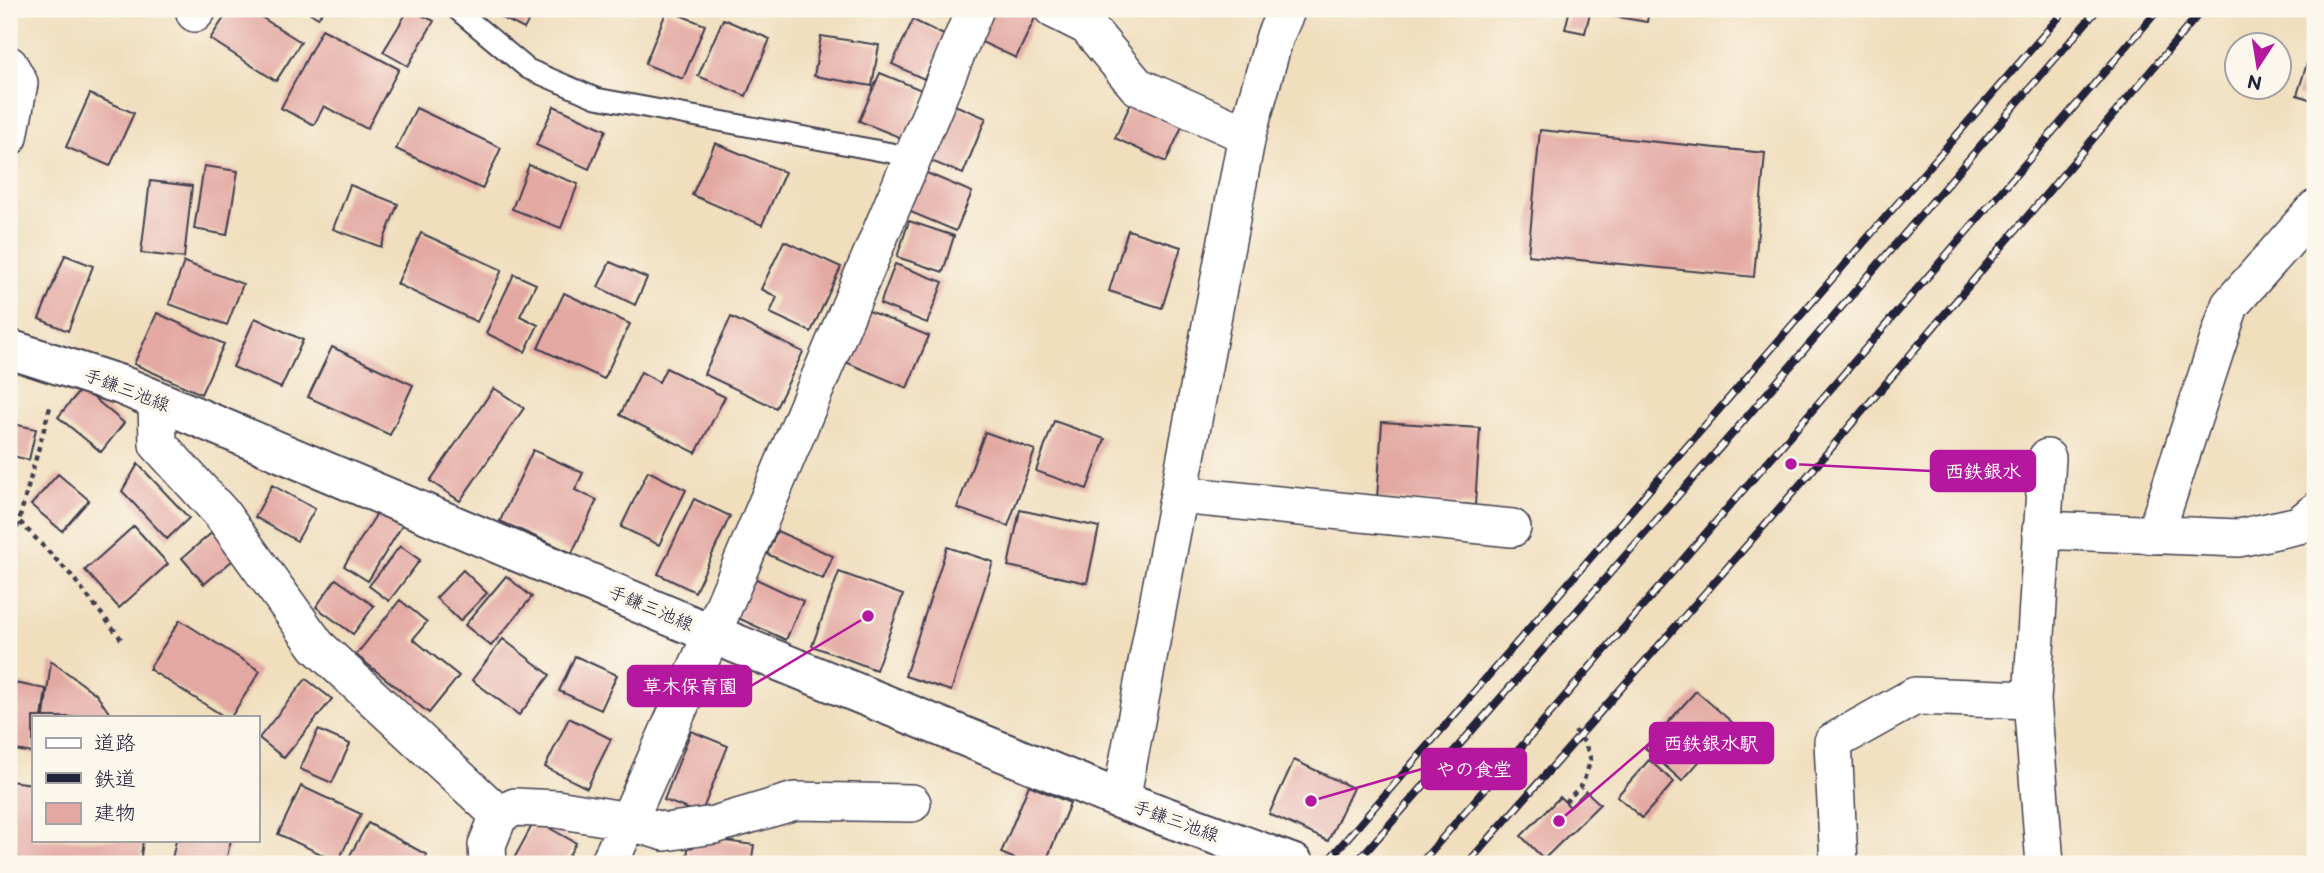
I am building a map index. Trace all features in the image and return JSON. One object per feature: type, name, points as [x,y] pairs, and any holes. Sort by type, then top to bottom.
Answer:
[{"type":"main road","name":"手鎌三池線","points":[[9,349],[121,385],[712,634],[1121,800],[1294,864]]},
{"type":"street","points":[[609,864],[712,634],[975,9]]},
{"type":"street","points":[[1053,9],[1087,26],[1137,86],[1247,135]]},
{"type":"street","points":[[1121,800],[1247,135],[1275,36],[1287,9]]},
{"type":"street","points":[[9,65],[19,83],[9,137]]},
{"type":"street","points":[[2155,535],[2230,305],[2315,209]]},
{"type":"street","points":[[157,400],[158,444],[220,513],[317,646],[499,815]]},
{"type":"street","points":[[2045,864],[2032,699],[2041,530],[2048,458]]},
{"type":"street","points":[[1179,495],[1512,528]]},
{"type":"street","points":[[2041,530],[2239,538],[2299,525],[2315,512]]},
{"type":"street","points":[[1839,864],[1833,742],[1915,696],[2032,699]]},
{"type":"street","points":[[488,864],[487,845],[499,815],[514,807],[557,808],[628,821],[665,832],[714,825],[795,801],[912,803]]},
{"type":"lane","points":[[456,9],[528,69],[596,97],[913,157]]},
{"type":"path","points":[[9,557],[52,398],[54,364]]},
{"type":"path","points":[[20,522],[71,575],[122,640]]},
{"type":"path","points":[[1565,802],[1582,785],[1591,760],[1586,743],[1575,731]]},
{"type":"building","points":[[230,9],[248,9],[301,42],[276,81],[210,39]]},
{"type":"building","points":[[304,9],[324,9],[318,18]]},
{"type":"building","points":[[409,9],[434,21],[408,66],[383,52]]},
{"type":"building","points":[[485,9],[535,9],[524,29]]},
{"type":"building","points":[[989,9],[1021,9],[1036,16],[1016,58],[975,39]]},
{"type":"building","points":[[1570,9],[1591,9],[1585,33],[1565,29]]},
{"type":"building","points":[[1607,9],[1649,9],[1647,22],[1606,15]]},
{"type":"building","points":[[667,10],[705,25],[683,79],[645,64]]},
{"type":"building","points":[[723,19],[770,39],[746,96],[698,76]]},
{"type":"building","points":[[913,20],[946,36],[924,79],[892,64]]},
{"type":"building","points":[[322,29],[399,69],[367,129],[324,106],[314,125],[281,108]]},
{"type":"building","points":[[821,36],[879,45],[872,86],[814,76]]},
{"type":"building","points":[[2315,38],[2315,101],[2297,95]]},
{"type":"building","points":[[880,73],[924,91],[904,139],[859,121]]},
{"type":"building","points":[[90,94],[134,113],[110,166],[66,147]]},
{"type":"building","points":[[1135,94],[1186,118],[1166,162],[1115,138]]},
{"type":"building","points":[[945,101],[986,118],[963,174],[921,157]]},
{"type":"building","points":[[554,106],[606,130],[589,169],[536,145]]},
{"type":"building","points":[[416,108],[501,148],[482,189],[396,149]]},
{"type":"building","points":[[1540,130],[1765,153],[1754,277],[1528,255]]},
{"type":"building","points":[[715,143],[785,172],[762,225],[692,195]]},
{"type":"building","points":[[529,165],[578,184],[561,228],[512,209]]},
{"type":"building","points":[[204,166],[238,171],[227,235],[194,229]]},
{"type":"building","points":[[922,171],[972,192],[956,231],[906,210]]},
{"type":"building","points":[[150,181],[192,186],[184,258],[141,253]]},
{"type":"building","points":[[350,185],[398,204],[381,247],[333,229]]},
{"type":"building","points":[[909,221],[954,236],[943,272],[897,257]]},
{"type":"building","points":[[1128,230],[1181,247],[1162,308],[1109,291]]},
{"type":"building","points":[[421,233],[502,270],[477,322],[397,284]]},
{"type":"building","points":[[784,241],[841,267],[811,332],[770,313],[777,297],[761,289]]},
{"type":"building","points":[[65,255],[93,266],[68,331],[39,319]]},
{"type":"building","points":[[184,262],[243,284],[227,325],[169,304]]},
{"type":"building","points":[[610,262],[647,278],[635,305],[598,287]]},
{"type":"building","points":[[895,264],[943,282],[927,323],[880,304]]},
{"type":"building","points":[[514,274],[536,284],[520,316],[538,325],[525,352],[486,333]]},
{"type":"building","points":[[564,293],[630,324],[604,379],[538,348]]},
{"type":"building","points":[[864,309],[929,336],[907,388],[843,361]]},
{"type":"building","points":[[157,313],[224,344],[201,394],[134,364]]},
{"type":"building","points":[[731,317],[803,352],[776,408],[704,374]]},
{"type":"building","points":[[255,318],[303,340],[281,388],[233,367]]},
{"type":"building","points":[[332,347],[413,385],[390,435],[308,397]]},
{"type":"building","points":[[666,368],[725,397],[696,453],[620,415],[641,372],[659,382]]},
{"type":"building","points":[[82,388],[124,423],[101,452],[58,417]]},
{"type":"building","points":[[494,388],[524,408],[460,501],[430,481]]},
{"type":"building","points":[[1054,421],[1105,439],[1087,489],[1036,471]]},
{"type":"building","points":[[1382,422],[1480,428],[1475,505],[1377,499]]},
{"type":"building","points":[[9,423],[36,429],[29,460],[9,455]]},
{"type":"building","points":[[985,432],[1035,450],[1008,526],[957,508]]},
{"type":"building","points":[[533,450],[583,473],[575,490],[597,500],[572,553],[500,521]]},
{"type":"building","points":[[138,464],[189,518],[167,539],[122,491]]},
{"type":"building","points":[[648,471],[686,490],[659,545],[621,527]]},
{"type":"building","points":[[58,474],[89,500],[62,531],[31,505]]},
{"type":"building","points":[[272,485],[315,509],[297,541],[255,517]]},
{"type":"building","points":[[694,499],[730,516],[695,592],[658,574]]},
{"type":"building","points":[[379,510],[403,524],[368,581],[344,566]]},
{"type":"building","points":[[1020,510],[1099,527],[1087,583],[1008,566]]},
{"type":"building","points":[[221,525],[244,551],[204,584],[182,558]]},
{"type":"building","points":[[134,526],[168,564],[119,608],[85,570]]},
{"type":"building","points":[[777,531],[833,556],[823,579],[767,554]]},
{"type":"building","points":[[400,546],[420,560],[389,601],[369,586]]},
{"type":"building","points":[[947,547],[993,562],[951,691],[905,676]]},
{"type":"building","points":[[463,570],[487,593],[460,621],[436,598]]},
{"type":"building","points":[[839,572],[903,595],[876,670],[812,646]]},
{"type":"building","points":[[506,576],[532,597],[491,646],[465,625]]},
{"type":"building","points":[[754,578],[803,601],[786,640],[736,617]]},
{"type":"building","points":[[336,579],[374,606],[353,634],[316,607]]},
{"type":"building","points":[[400,600],[427,622],[413,639],[459,676],[429,713],[356,655]]},
{"type":"building","points":[[180,620],[260,671],[232,716],[223,716],[149,669]]},
{"type":"building","points":[[503,639],[550,675],[519,715],[472,680]]},
{"type":"building","points":[[575,656],[617,675],[601,710],[559,691]]},
{"type":"building","points":[[51,661],[96,694],[111,716],[44,716]]},
{"type":"building","points":[[306,679],[332,699],[284,758],[259,738]]},
{"type":"building","points":[[9,682],[46,689],[42,716],[32,716],[32,753],[9,749]]},
{"type":"building","points":[[1696,691],[1733,723],[1682,781],[1645,748]]},
{"type":"building","points":[[569,718],[611,739],[587,788],[545,767]]},
{"type":"building","points":[[318,730],[350,744],[332,783],[300,769]]},
{"type":"building","points":[[691,731],[728,746],[701,814],[664,800]]},
{"type":"building","points":[[1294,760],[1353,788],[1328,841],[1269,814]]},
{"type":"building","points":[[1649,760],[1674,782],[1642,818],[1617,796]]},
{"type":"building","points":[[9,781],[32,784],[32,842],[143,842],[140,864],[9,864]]},
{"type":"building","points":[[1029,785],[1070,803],[1045,864],[1027,864],[1001,853]]},
{"type":"building","points":[[301,786],[361,814],[338,862],[278,834]]},
{"type":"building","points":[[1586,791],[1600,804],[1544,859],[1521,836],[1560,797],[1570,807]]},
{"type":"building","points":[[535,820],[576,843],[564,864],[511,864]]},
{"type":"building","points":[[368,823],[427,855],[422,864],[345,864]]},
{"type":"building","points":[[690,836],[754,845],[751,864],[686,864]]},
{"type":"building","points":[[176,842],[230,842],[225,864],[171,864]]},
{"type":"building","points":[[2259,860],[2259,864],[2214,864],[2214,862]]},
{"type":"railway","points":[[1325,864],[2066,9]]},
{"type":"railway","points":[[1355,864],[1739,426],[2098,9]]},
{"type":"railway","points":[[1420,864],[2159,9]]},
{"type":"railway","points":[[1467,864],[1805,479],[2203,9]]},
{"type":"place","name":"西鉄銀水","points":[[1791,464]]},
{"type":"place","name":"草木保育園","points":[[868,616]]},
{"type":"place","name":"やの食堂","points":[[1311,801]]},
{"type":"place","name":"西鉄銀水駅","points":[[1559,821]]}]
